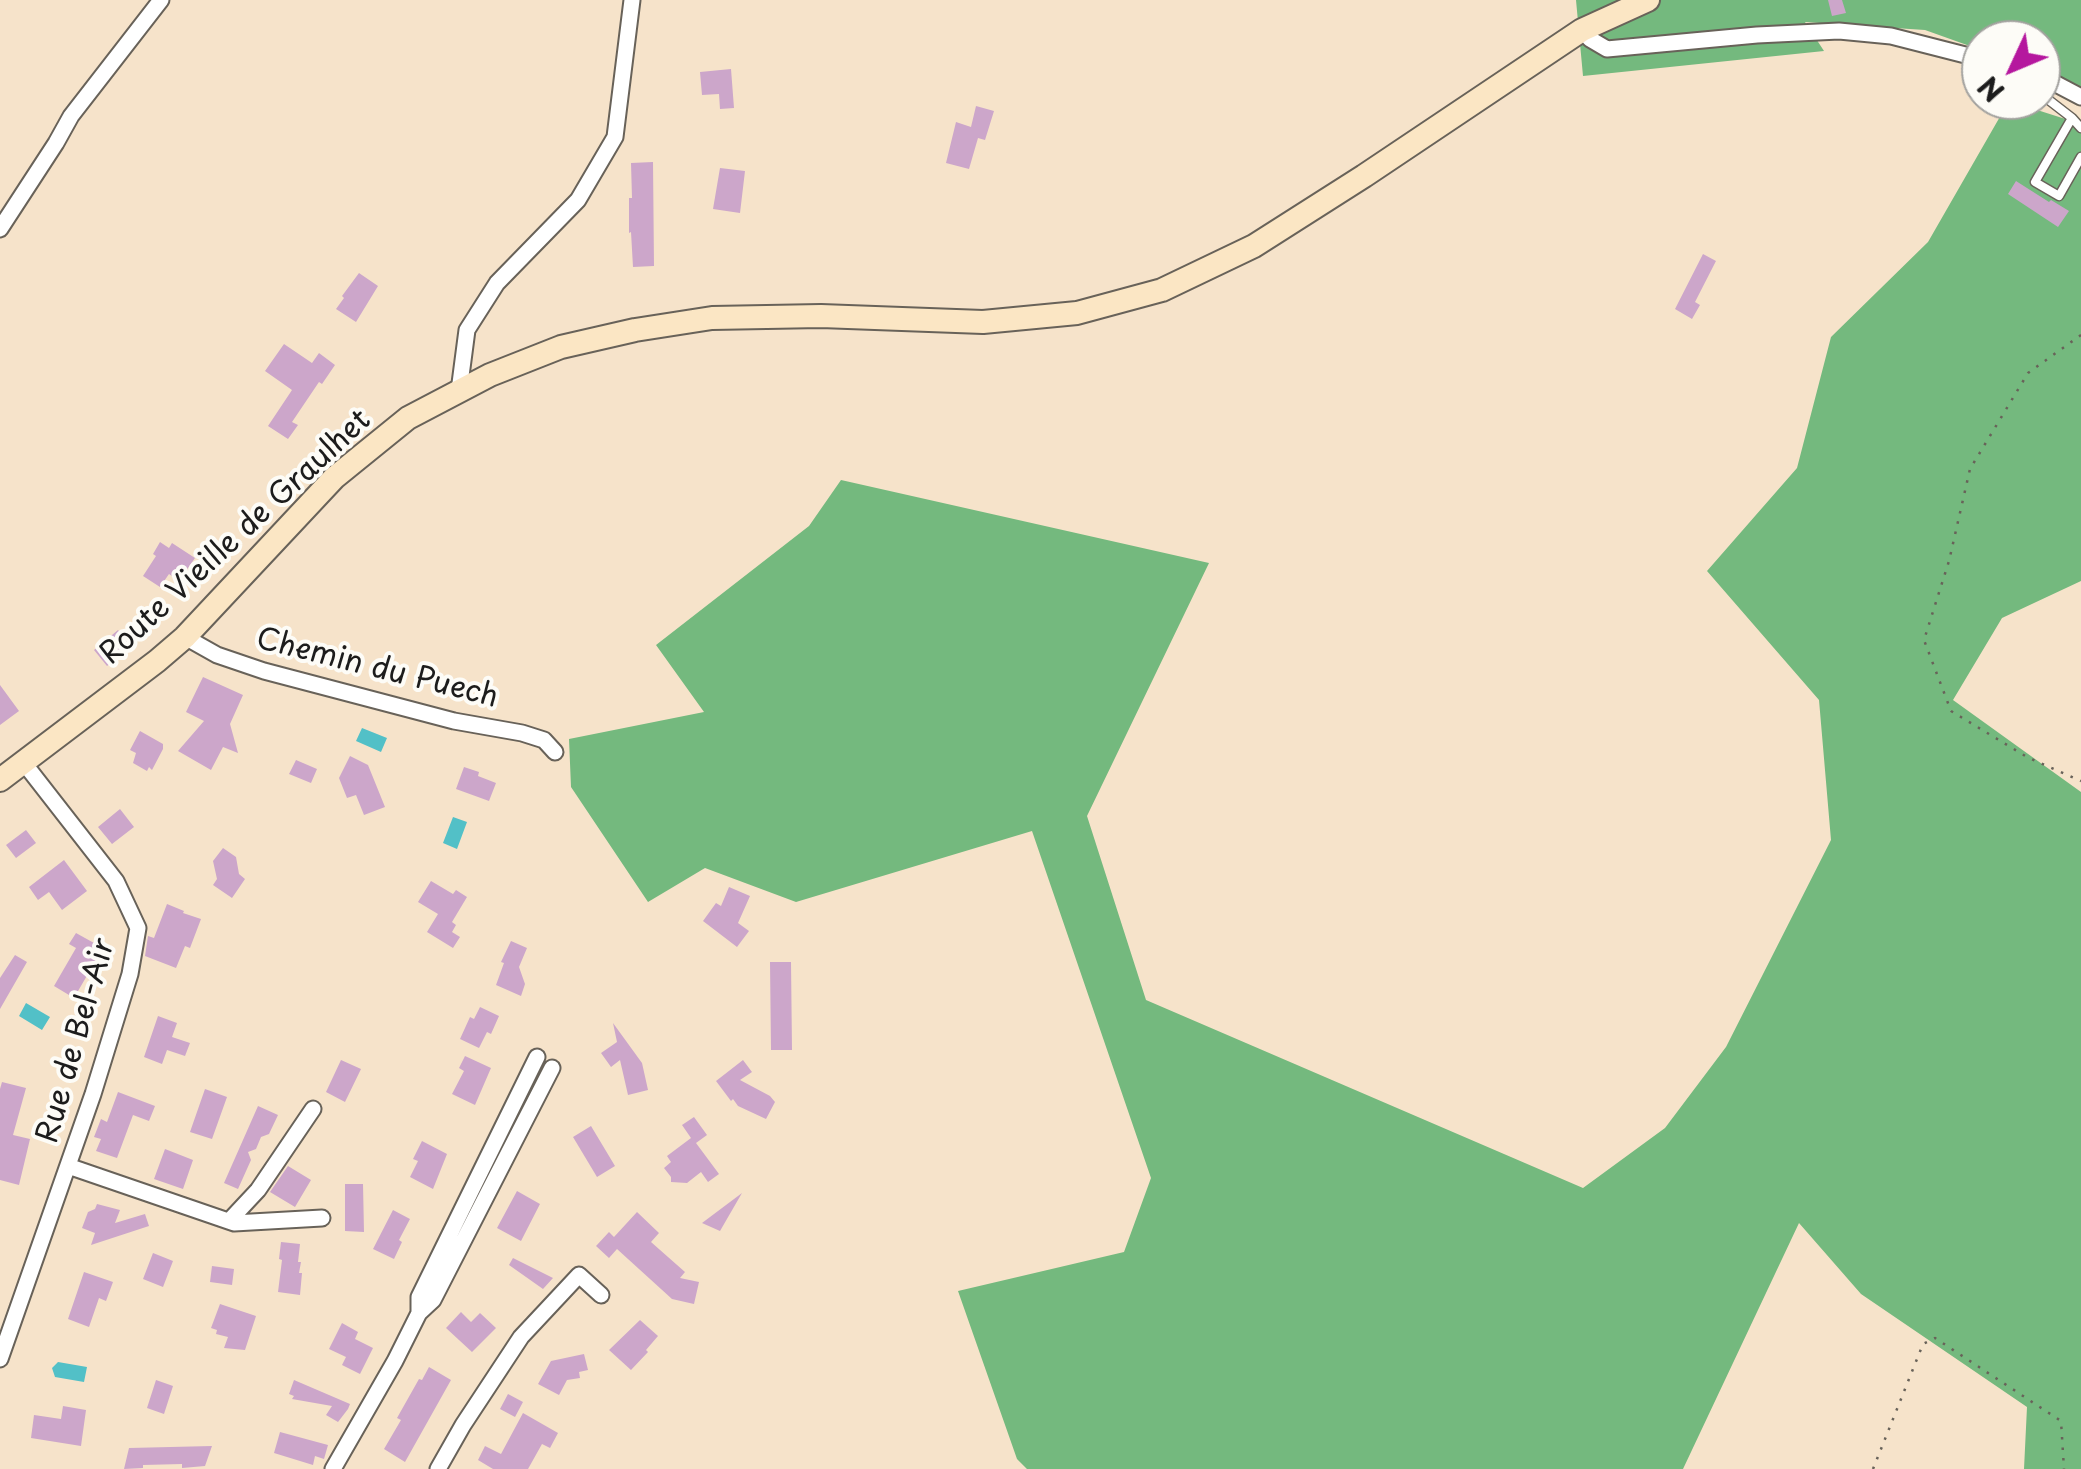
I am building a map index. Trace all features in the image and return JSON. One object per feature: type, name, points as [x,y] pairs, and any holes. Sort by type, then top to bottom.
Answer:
[{"type":"main road","name":"Route Vieille de Graulhet","points":[[0,780],[185,637],[334,478],[408,418],[490,374],[561,347],[712,318],[821,316],[983,322],[1077,313],[1162,290],[1254,246],[1582,30],[1648,0]]},
{"type":"street","points":[[0,229],[71,116],[161,0]]},
{"type":"street","points":[[458,391],[467,330],[497,283],[578,200],[615,136],[632,0]]},
{"type":"street","points":[[1582,30],[1607,49],[1839,31],[1892,36],[1961,54]]},
{"type":"street","name":"Chemin du Puech","points":[[185,637],[217,655],[264,670],[454,721],[522,733],[544,740],[555,752]]},
{"type":"street","name":"Rue de Bel-Air","points":[[0,1359],[93,1094],[130,974],[138,928],[116,881],[24,762]]},
{"type":"street","points":[[419,1313],[419,1298],[537,1057]]},
{"type":"street","points":[[334,1469],[419,1313],[433,1300],[552,1068]]},
{"type":"street","points":[[228,1221],[258,1190],[313,1110]]},
{"type":"street","points":[[68,1166],[234,1223],[322,1218]]},
{"type":"street","points":[[438,1469],[521,1338],[556,1300],[579,1276],[601,1295]]},
{"type":"lane","points":[[2061,109],[2081,128]]},
{"type":"lane","points":[[2072,118],[2035,182],[2059,196],[2081,158]]},
{"type":"path","points":[[2081,335],[2028,373],[1970,469],[1949,561],[1924,640],[1951,711],[2027,757],[2081,782]]},
{"type":"path","points":[[1874,1469],[1923,1344],[1935,1338],[2060,1421],[2064,1469]]},
{"type":"green space","points":[[1576,0],[2081,0],[2081,88],[2061,80],[2061,20],[1961,20],[1961,43],[1925,30],[1805,22],[1824,51],[1583,76]]},
{"type":"green space","points":[[2061,118],[2081,124],[2081,581],[2002,618],[1953,700],[2081,792],[2081,1469],[2024,1469],[2027,1407],[1861,1294],[1799,1223],[1683,1469],[1027,1469],[1017,1459],[958,1291],[1124,1252],[1151,1178],[1032,831],[796,902],[705,868],[648,902],[571,787],[569,739],[704,712],[656,645],[809,526],[841,480],[1209,563],[1087,816],[1146,1000],[1583,1188],[1665,1128],[1726,1047],[1831,840],[1819,700],[1707,571],[1797,468],[1831,337],[1928,242],[1998,120]]},
{"type":"water","points":[[362,728],[387,738],[381,752],[356,741]]},
{"type":"water","points":[[453,817],[467,822],[457,849],[443,843]]},
{"type":"water","points":[[26,1003],[50,1017],[42,1030],[19,1016]]},
{"type":"water","points":[[58,1362],[87,1367],[84,1382],[55,1377],[52,1368]]},
{"type":"building","points":[[1828,0],[1842,0],[1846,13],[1832,16]]},
{"type":"building","points":[[731,69],[734,108],[720,109],[719,94],[702,95],[700,72]]},
{"type":"building","points":[[976,106],[994,111],[985,140],[978,138],[969,169],[946,163],[956,122],[971,127]]},
{"type":"building","points":[[653,162],[654,266],[633,267],[629,233],[631,163]]},
{"type":"building","points":[[720,168],[745,171],[740,213],[713,209]]},
{"type":"building","points":[[2016,181],[2069,211],[2058,227],[2008,194]]},
{"type":"building","points":[[1703,254],[1716,261],[1695,302],[1700,305],[1692,319],[1675,309]]},
{"type":"building","points":[[359,273],[378,286],[356,322],[336,309]]},
{"type":"building","points":[[284,344],[312,363],[319,353],[335,365],[292,422],[298,425],[288,439],[268,426],[292,390],[265,371]]},
{"type":"building","points":[[160,542],[169,548],[172,543],[195,558],[179,581],[169,574],[160,587],[143,576]]},
{"type":"building","points":[[118,630],[131,647],[107,666],[94,650]]},
{"type":"building","points":[[203,677],[243,695],[230,724],[238,753],[223,747],[211,770],[178,751],[204,721],[186,712]]},
{"type":"building","points":[[0,685],[19,711],[0,725]]},
{"type":"building","points":[[140,731],[163,744],[152,770],[133,763],[136,753],[130,750]]},
{"type":"building","points":[[350,756],[368,765],[385,807],[364,815],[356,795],[347,798],[339,778]]},
{"type":"building","points":[[296,760],[317,769],[311,783],[289,774]]},
{"type":"building","points":[[464,767],[496,783],[489,801],[456,789]]},
{"type":"building","points":[[120,809],[134,827],[112,844],[98,827]]},
{"type":"building","points":[[26,830],[36,843],[16,858],[6,845]]},
{"type":"building","points":[[223,848],[236,857],[239,874],[245,879],[232,898],[213,885],[217,879],[213,861]]},
{"type":"building","points":[[64,860],[87,891],[62,910],[49,892],[38,900],[29,887]]},
{"type":"building","points":[[431,881],[467,897],[452,922],[456,925],[452,932],[460,937],[453,948],[427,932],[438,914],[418,902]]},
{"type":"building","points":[[729,887],[750,896],[738,923],[749,931],[737,947],[703,921],[716,903],[721,906]]},
{"type":"building","points":[[167,904],[201,919],[190,948],[185,946],[176,968],[145,956],[148,936],[154,938]]},
{"type":"building","points":[[76,933],[103,948],[74,998],[54,986],[76,948],[69,944]]},
{"type":"building","points":[[511,941],[527,948],[519,967],[525,984],[521,996],[496,985]]},
{"type":"building","points":[[15,955],[27,962],[0,1009],[0,978]]},
{"type":"building","points":[[770,962],[791,962],[792,1050],[771,1050]]},
{"type":"building","points":[[480,1007],[499,1016],[479,1048],[460,1039],[470,1017],[474,1019]]},
{"type":"building","points":[[158,1016],[177,1023],[172,1037],[190,1043],[185,1056],[167,1050],[162,1064],[144,1057]]},
{"type":"building","points":[[613,1023],[642,1063],[648,1090],[628,1095],[620,1060],[611,1067],[601,1053],[617,1042]]},
{"type":"building","points":[[465,1056],[491,1068],[475,1105],[452,1094],[464,1071],[459,1068]]},
{"type":"building","points":[[341,1060],[361,1069],[345,1102],[326,1092]]},
{"type":"building","points":[[743,1060],[752,1072],[740,1080],[775,1102],[766,1119],[731,1101],[716,1081]]},
{"type":"building","points":[[2,1082],[26,1088],[13,1135],[30,1139],[19,1185],[0,1180]]},
{"type":"building","points":[[205,1089],[227,1097],[212,1139],[190,1132]]},
{"type":"building","points":[[118,1092],[155,1106],[149,1121],[133,1115],[117,1158],[96,1151],[101,1139],[94,1137],[101,1119],[107,1122]]},
{"type":"building","points":[[258,1106],[278,1115],[269,1134],[248,1152],[251,1160],[238,1189],[224,1183]]},
{"type":"building","points":[[694,1117],[707,1135],[696,1143],[719,1174],[708,1182],[701,1172],[687,1183],[671,1182],[664,1168],[671,1162],[667,1156],[691,1138],[682,1125]]},
{"type":"building","points":[[591,1126],[615,1166],[597,1177],[573,1137]]},
{"type":"building","points":[[422,1141],[447,1154],[433,1189],[410,1177]]},
{"type":"building","points":[[165,1149],[193,1160],[183,1189],[154,1179]]},
{"type":"building","points":[[288,1166],[311,1180],[295,1207],[270,1192]]},
{"type":"building","points":[[345,1184],[363,1184],[364,1232],[345,1231]]},
{"type":"building","points":[[517,1191],[540,1204],[521,1241],[497,1228]]},
{"type":"building","points":[[742,1193],[720,1231],[702,1223]]},
{"type":"building","points":[[97,1204],[120,1210],[115,1223],[145,1214],[149,1226],[91,1245],[95,1233],[82,1228],[88,1212]]},
{"type":"building","points":[[393,1210],[410,1219],[394,1259],[373,1249]]},
{"type":"building","points":[[637,1212],[659,1233],[651,1242],[685,1272],[680,1278],[699,1282],[694,1304],[672,1299],[617,1249],[609,1258],[596,1246],[609,1232],[614,1237]]},
{"type":"building","points":[[281,1242],[300,1244],[300,1295],[278,1292]]},
{"type":"building","points":[[153,1253],[173,1261],[163,1287],[143,1279]]},
{"type":"building","points":[[513,1258],[553,1278],[543,1289],[509,1265]]},
{"type":"building","points":[[212,1266],[234,1269],[232,1285],[210,1282]]},
{"type":"building","points":[[84,1272],[113,1282],[106,1301],[99,1298],[89,1327],[68,1319]]},
{"type":"building","points":[[220,1304],[256,1316],[245,1350],[224,1348],[228,1337],[211,1328]]},
{"type":"building","points":[[461,1312],[471,1322],[480,1313],[496,1328],[472,1352],[446,1328]]},
{"type":"building","points":[[640,1320],[658,1336],[631,1370],[609,1350]]},
{"type":"building","points":[[342,1323],[358,1332],[355,1339],[373,1348],[360,1374],[342,1365],[346,1357],[329,1349]]},
{"type":"building","points":[[584,1354],[588,1370],[579,1372],[580,1378],[567,1380],[559,1395],[538,1384],[551,1361]]},
{"type":"building","points":[[429,1367],[451,1380],[405,1462],[384,1449],[401,1420],[397,1418]]},
{"type":"building","points":[[156,1380],[173,1386],[164,1414],[147,1408]]},
{"type":"building","points":[[294,1380],[350,1404],[348,1409],[338,1422],[326,1415],[332,1406],[292,1399],[294,1396],[289,1394]]},
{"type":"building","points":[[508,1394],[523,1402],[515,1417],[500,1409]]},
{"type":"building","points":[[63,1406],[86,1410],[81,1446],[31,1438],[34,1415],[61,1419]]},
{"type":"building","points":[[523,1413],[558,1433],[550,1448],[542,1444],[528,1469],[493,1469],[478,1460],[485,1446],[501,1454]]},
{"type":"building","points":[[280,1432],[328,1445],[324,1459],[315,1456],[313,1465],[274,1453]]},
{"type":"building","points":[[212,1446],[205,1466],[143,1465],[124,1469],[129,1448]]}]
